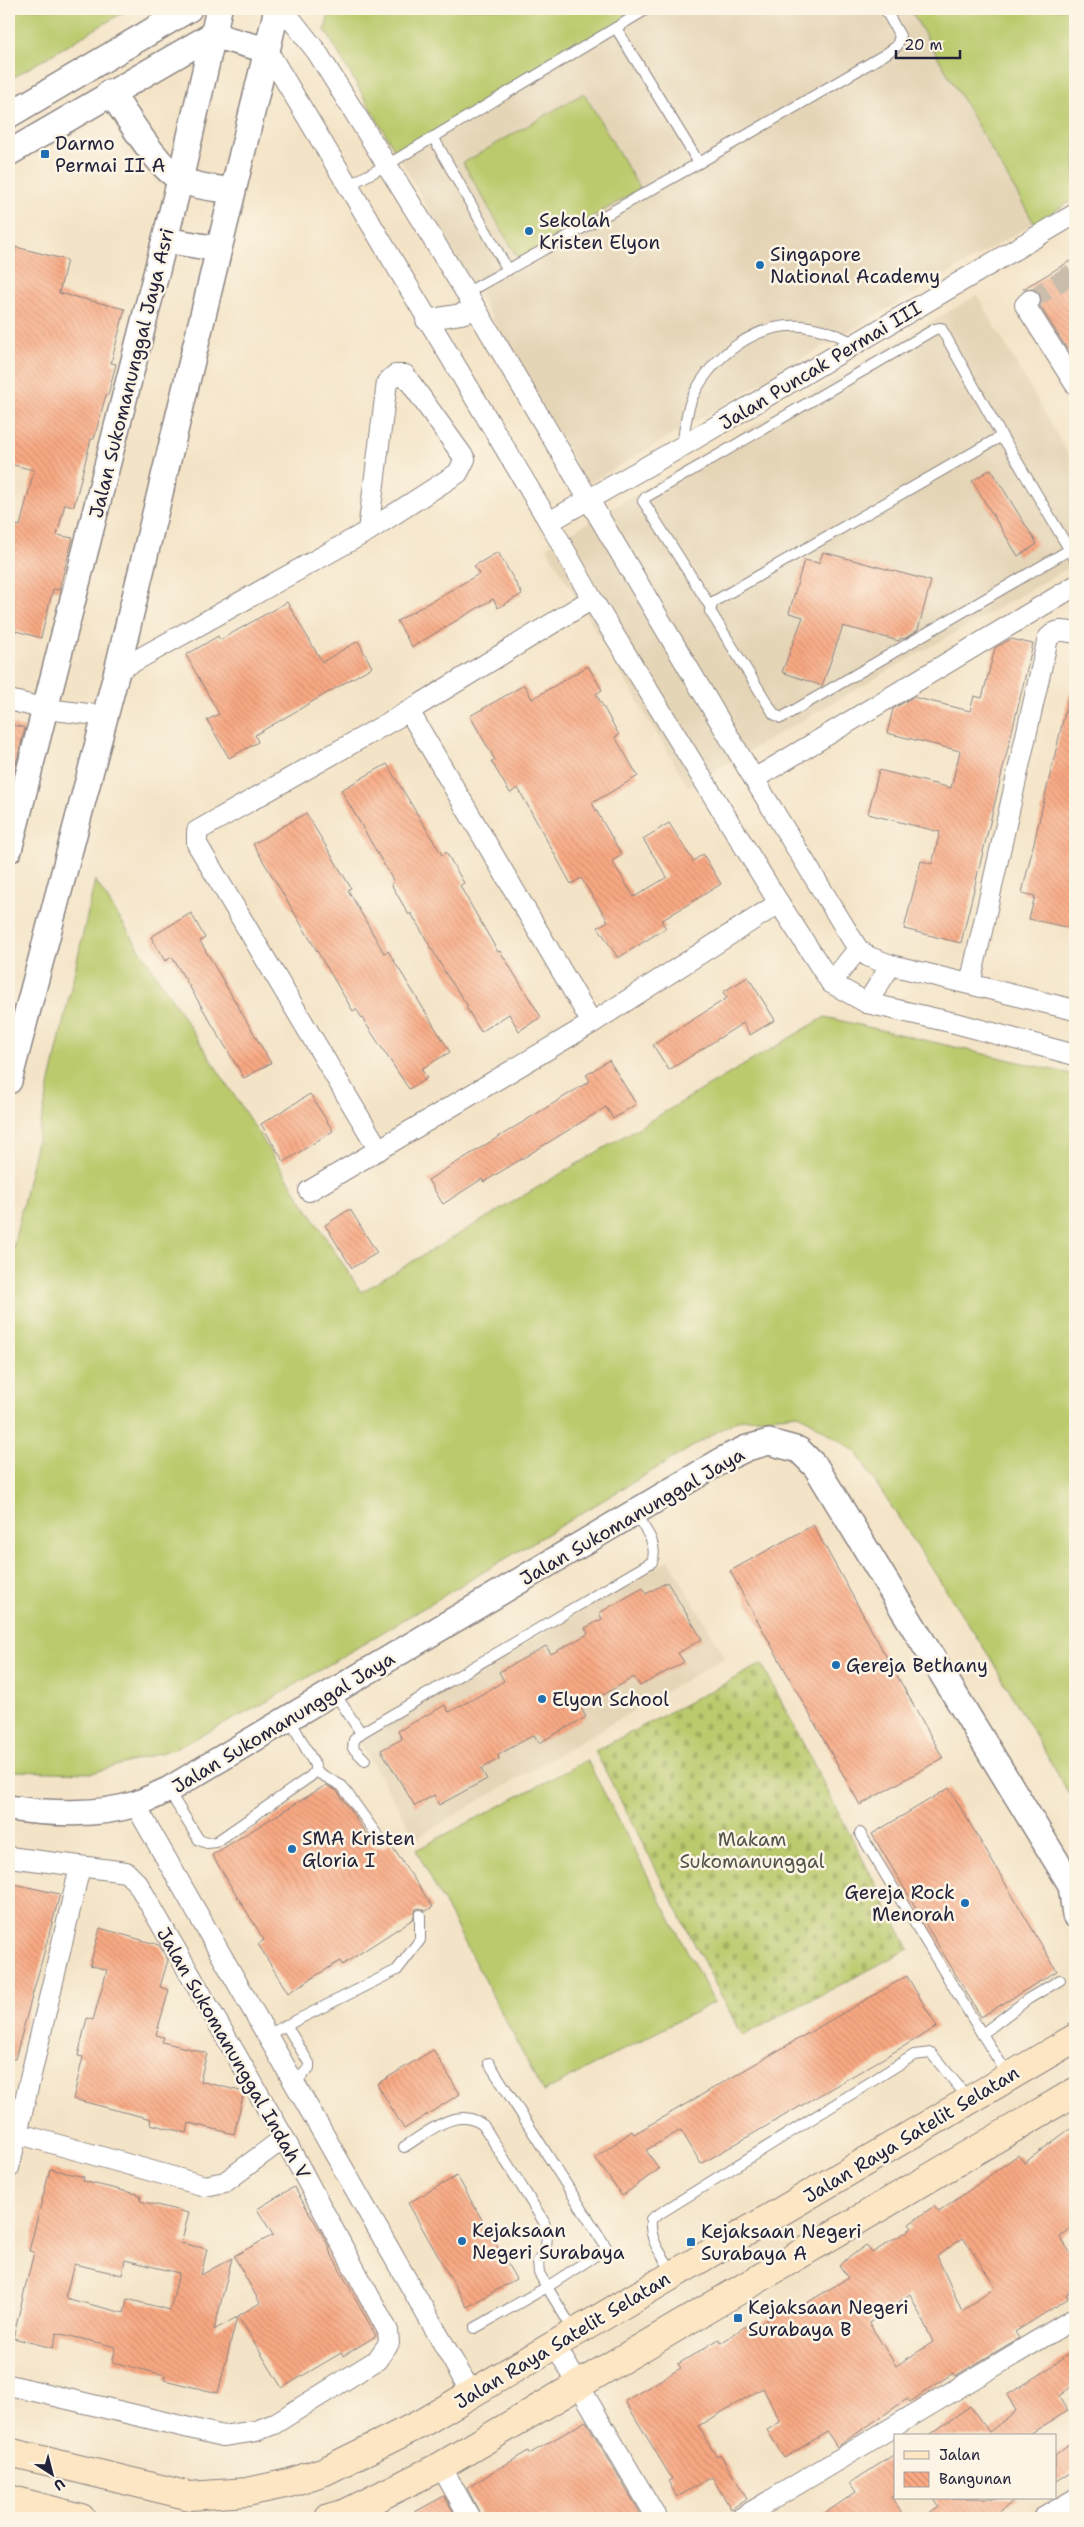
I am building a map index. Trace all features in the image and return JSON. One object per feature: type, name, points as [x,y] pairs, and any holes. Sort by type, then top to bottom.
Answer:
[{"type":"main road","name":"Jalan Raya Satelit Selatan","points":[[9,2452],[190,2496],[247,2492],[289,2483],[325,2471],[420,2424],[472,2394],[1008,2075],[1075,2038]]},
{"type":"main road","points":[[338,2517],[441,2466],[1075,2092]]},
{"type":"main road","points":[[9,2499],[81,2518]]},
{"type":"street","points":[[9,115],[190,9]]},
{"type":"street","name":"Jalan Sukomanunggal Jaya Asri","points":[[9,850],[180,180],[219,9]]},
{"type":"street","points":[[9,1081],[106,716],[277,9]]},
{"type":"street","points":[[283,9],[317,52],[471,301],[754,779],[858,949],[869,957],[891,965],[1075,1010]]},
{"type":"street","points":[[9,153],[110,92],[212,35],[266,50],[426,320],[549,522],[592,599],[779,903],[831,983],[867,1003],[959,1024],[1075,1055]]},
{"type":"street","points":[[110,92],[159,160],[180,180],[232,191]]},
{"type":"street","name":"Jalan Puncak Permai III","points":[[549,522],[681,447],[1075,214]]},
{"type":"street","points":[[165,240],[218,250]]},
{"type":"street","points":[[1030,300],[1025,305],[1075,384]]},
{"type":"street","points":[[426,320],[461,314],[471,301]]},
{"type":"street","points":[[117,671],[368,531],[458,473],[465,459],[404,375],[394,374],[387,382],[368,531]]},
{"type":"street","points":[[754,779],[1075,586]]},
{"type":"street","points":[[379,1150],[196,840],[197,831],[409,711],[592,599]]},
{"type":"street","points":[[970,984],[1048,638],[1055,631],[1063,630],[1075,633]]},
{"type":"street","points":[[9,700],[46,709],[106,716]]},
{"type":"street","points":[[409,711],[592,1023]]},
{"type":"street","points":[[309,1191],[592,1023],[779,903]]},
{"type":"street","points":[[831,983],[858,949]]},
{"type":"street","points":[[867,1003],[891,965]]},
{"type":"street","name":"Jalan Sukomanunggal Jaya","points":[[9,1808],[34,1812],[100,1810],[135,1804],[168,1790],[634,1513],[747,1448],[769,1442],[799,1450],[816,1467],[1073,1886],[1075,1915]]},
{"type":"street","points":[[135,1804],[472,2394]]},
{"type":"street","name":"Jalan Sukomanunggal Indah V","points":[[9,1857],[126,1872],[138,1884],[284,2138],[388,2331],[389,2343],[377,2360],[282,2419],[256,2431],[238,2435],[223,2436],[9,2385]]},
{"type":"street","points":[[9,2168],[13,2132],[80,1867]]},
{"type":"street","points":[[13,2132],[205,2186],[225,2182],[284,2138]]},
{"type":"street","points":[[741,2518],[1075,2318]]},
{"type":"street","points":[[565,2339],[579,2386],[657,2518]]},
{"type":"street","points":[[441,2466],[470,2518]]},
{"type":"street","points":[[1043,2518],[1075,2499]]},
{"type":"lane","points":[[347,186],[387,165],[646,9]]},
{"type":"lane","points":[[471,301],[508,270],[699,163],[897,46],[900,36],[885,9]]},
{"type":"lane","points":[[616,28],[699,163]]},
{"type":"lane","points":[[433,137],[508,270]]},
{"type":"lane","points":[[681,447],[693,396],[702,380],[723,356],[741,342],[770,330],[799,326],[818,328],[856,344]]},
{"type":"lane","points":[[1069,550],[781,718],[774,714],[713,616],[710,606],[643,501],[646,497],[935,329],[941,328],[1004,440],[1075,559]]},
{"type":"lane","points":[[710,606],[713,602],[1000,437],[1004,440]]},
{"type":"lane","points":[[365,1760],[353,1748],[354,1740],[361,1733],[652,1562],[656,1552],[654,1544],[634,1513]]},
{"type":"lane","points":[[334,1692],[361,1733]]},
{"type":"lane","points":[[168,1790],[199,1840],[207,1843],[216,1842],[311,1776],[315,1771],[315,1765],[289,1718]]},
{"type":"lane","points":[[315,1771],[342,1786],[382,1842]]},
{"type":"lane","points":[[860,1832],[1008,2075]]},
{"type":"lane","points":[[267,2035],[397,1970],[420,1940],[420,1915]]},
{"type":"lane","points":[[982,2034],[1028,1999],[1060,1980]]},
{"type":"lane","points":[[286,2025],[309,2063],[308,2068],[295,2083]]},
{"type":"lane","points":[[674,2273],[656,2247],[650,2231],[651,2219],[914,2055],[931,2053],[970,2099]]},
{"type":"lane","points":[[475,2328],[547,2287],[606,2247],[489,2062]]},
{"type":"lane","points":[[404,2147],[443,2122],[461,2117],[474,2118],[482,2125],[544,2222],[547,2235],[546,2247],[538,2262],[539,2273],[547,2287],[565,2339]]},
{"type":"shaded area","points":[[647,9],[910,9],[1034,223],[588,484],[397,154]]},
{"type":"shaded area","points":[[977,295],[1075,466],[1075,564],[688,786],[546,547]]},
{"type":"shaded area","name":"Elyon School","points":[[669,1560],[725,1657],[416,1838],[359,1741]]},
{"type":"green space","points":[[9,9],[129,9],[9,80]]},
{"type":"green space","points":[[330,9],[647,9],[397,154],[325,30]]},
{"type":"green space","points":[[910,9],[1075,9],[1075,199],[1034,223]]},
{"type":"green space","points":[[584,93],[640,189],[519,260],[463,163]]},
{"type":"green space","points":[[95,880],[361,1292],[825,1017],[1075,1075],[1075,1804],[989,1656],[855,1451],[799,1414],[737,1420],[263,1704],[177,1748],[92,1773],[9,1771],[9,1266]]},
{"type":"green space","name":"Makam Sukomanunggal","points":[[762,1664],[909,1949],[742,2036],[595,1751]]},
{"type":"green space","points":[[587,1760],[714,2002],[543,2092],[416,1850]]},
{"type":"building","points":[[16,247],[67,260],[59,293],[125,309],[111,363],[116,364],[108,395],[106,395],[94,439],[91,439],[74,506],[65,504],[57,535],[73,538],[59,590],[53,589],[41,638],[9,629],[9,523],[20,526],[34,470],[9,464],[9,277]]},
{"type":"building","points":[[1070,261],[1075,270],[1075,362],[1040,306],[1042,297],[1039,292],[1033,288],[1023,289]]},
{"type":"building","points":[[991,469],[1037,544],[1018,556],[972,481]]},
{"type":"building","points":[[498,552],[522,594],[498,608],[493,599],[412,647],[397,621],[479,574],[474,566]]},
{"type":"building","points":[[823,552],[931,581],[918,630],[904,639],[901,638],[899,641],[843,626],[822,686],[782,672],[803,617],[789,613],[804,560],[819,563]]},
{"type":"building","points":[[287,602],[322,662],[358,641],[372,667],[255,735],[258,742],[229,758],[207,720],[219,714],[186,655],[218,636],[220,640]]},
{"type":"building","points":[[1011,639],[1033,644],[961,943],[904,929],[921,861],[932,864],[940,832],[868,814],[879,770],[951,788],[960,751],[887,733],[893,709],[913,697],[970,711],[974,696],[982,698],[995,648]]},
{"type":"building","points":[[588,666],[602,690],[596,694],[619,735],[615,737],[638,776],[592,803],[622,855],[612,861],[634,897],[667,877],[643,839],[669,823],[693,861],[703,854],[721,884],[661,921],[666,928],[618,958],[598,927],[608,921],[581,878],[571,884],[518,788],[510,793],[491,761],[495,760],[470,716],[524,685],[532,699]]},
{"type":"building","points":[[1069,695],[1075,695],[1075,929],[1029,919],[1035,896],[1022,893]]},
{"type":"building","points":[[9,724],[25,728],[13,776],[9,775]]},
{"type":"building","points":[[387,764],[442,855],[446,852],[464,883],[460,886],[498,952],[500,951],[541,1017],[519,1031],[509,1014],[481,1032],[466,1007],[468,1006],[446,974],[411,913],[409,915],[391,884],[394,882],[341,790]]},
{"type":"building","points":[[306,813],[351,888],[348,890],[384,953],[388,951],[450,1052],[421,1069],[427,1078],[409,1089],[356,1009],[353,1011],[253,844]]},
{"type":"building","points":[[191,913],[205,938],[200,941],[271,1063],[244,1078],[172,957],[165,961],[151,937]]},
{"type":"building","points":[[748,977],[775,1020],[750,1035],[743,1023],[669,1070],[653,1045],[727,998],[723,992]]},
{"type":"building","points":[[609,1060],[636,1104],[613,1119],[606,1107],[484,1182],[482,1179],[443,1204],[428,1180],[590,1081],[586,1075]]},
{"type":"building","points":[[310,1094],[333,1131],[284,1162],[261,1124]]},
{"type":"building","points":[[350,1209],[377,1253],[352,1268],[325,1225]]},
{"type":"building","name":"Gereja Bethany","points":[[813,1525],[943,1758],[860,1805],[730,1571]]},
{"type":"building","name":"Elyon School","points":[[667,1582],[702,1639],[678,1653],[684,1662],[640,1686],[634,1677],[581,1708],[586,1717],[539,1743],[534,1735],[498,1755],[499,1759],[481,1769],[487,1779],[439,1805],[434,1795],[415,1806],[381,1750],[402,1739],[398,1731],[445,1705],[449,1712],[484,1693],[504,1681],[499,1672],[546,1646],[551,1654],[588,1634],[585,1628],[602,1619],[599,1613],[643,1588],[646,1594]]},
{"type":"building","points":[[326,1785],[337,1791],[375,1847],[386,1848],[389,1842],[433,1907],[426,1911],[420,1908],[416,1909],[413,1919],[342,1965],[340,1961],[288,1993],[258,1944],[264,1940],[212,1855]]},
{"type":"building","name":"Gereja Rock Menorah","points":[[949,1788],[1057,1971],[981,2017],[872,1834]]},
{"type":"building","points":[[9,1883],[60,1894],[15,2059],[9,2059]]},
{"type":"building","points":[[100,1928],[159,1945],[168,1960],[160,1987],[169,1990],[156,2035],[164,2037],[162,2042],[207,2053],[200,2081],[244,2092],[234,2134],[189,2123],[187,2133],[150,2124],[151,2119],[73,2099],[83,2057],[78,2056],[87,2018],[93,2020],[107,1970],[90,1965]]},
{"type":"building","points":[[907,1976],[937,2027],[701,2164],[681,2130],[646,2150],[659,2169],[622,2196],[595,2158],[632,2131],[634,2134]]},
{"type":"building","points":[[433,2050],[460,2094],[404,2129],[377,2084]]},
{"type":"building","points":[[1075,2125],[1075,2225],[1060,2237],[1075,2260],[1075,2288],[1067,2294],[1069,2298],[1015,2332],[1019,2338],[955,2376],[953,2373],[910,2402],[907,2399],[837,2447],[827,2432],[784,2458],[767,2430],[780,2422],[763,2388],[698,2426],[716,2456],[720,2454],[747,2499],[731,2509],[712,2477],[677,2497],[668,2481],[672,2479],[625,2401],[681,2368],[678,2364],[719,2339],[721,2343],[750,2323],[754,2328],[793,2301],[798,2308],[848,2278],[839,2265],[866,2245],[872,2253],[912,2228],[909,2224],[934,2206],[939,2212],[1018,2155],[1024,2163]],"holes":[[[963,2238],[996,2287],[962,2311],[937,2256]],[[910,2294],[933,2342],[896,2366],[869,2323]]]},
{"type":"building","points":[[50,2169],[84,2177],[83,2181],[141,2195],[140,2201],[189,2213],[181,2243],[207,2249],[201,2275],[232,2258],[214,2330],[237,2317],[218,2393],[164,2380],[165,2375],[112,2362],[116,2347],[57,2333],[53,2348],[13,2338],[34,2252],[29,2251]],"holes":[[[125,2260],[179,2273],[170,2310],[127,2299],[124,2313],[65,2298],[74,2264],[122,2275]]]},
{"type":"building","name":"Kejaksaan Negeri Surabaya","points":[[457,2176],[516,2279],[467,2307],[408,2203]]},
{"type":"building","points":[[294,2187],[323,2236],[376,2336],[343,2356],[341,2353],[282,2388],[238,2316],[260,2303],[234,2256],[273,2235],[257,2209]]},
{"type":"building","points":[[1075,2349],[1075,2384],[1059,2396],[1068,2411],[1029,2434],[931,2434],[970,2406],[989,2432],[1016,2411],[1007,2395],[1044,2372]]},
{"type":"building","points":[[586,2421],[643,2518],[482,2518],[467,2488],[528,2451],[529,2454]]},
{"type":"building","points":[[1075,2439],[1075,2470],[1056,2481],[1056,2454]]},
{"type":"building","points":[[894,2455],[894,2496],[891,2497],[905,2518],[818,2518],[856,2492],[850,2483]]},
{"type":"building","points":[[444,2496],[457,2518],[404,2518]]},
{"type":"building","points":[[935,2500],[1016,2500],[989,2518],[922,2518],[939,2506]]},
{"type":"tunnel","points":[[1030,300],[1075,272]]},
{"type":"place","name":"Darmo Permai II A","points":[[45,154]]},
{"type":"place","name":"Sekolah Kristen Elyon","points":[[529,231]]},
{"type":"place","name":"Singapore National Academy","points":[[760,265]]},
{"type":"place","name":"Gereja Bethany","points":[[836,1665]]},
{"type":"place","name":"Elyon School","points":[[542,1699]]},
{"type":"place","name":"SMA Kristen Gloria I","points":[[292,1849]]},
{"type":"place","name":"Gereja Rock Menorah","points":[[965,1903]]},
{"type":"place","name":"Kejaksaan Negeri Surabaya","points":[[462,2241]]},
{"type":"place","name":"Kejaksaan Negeri Surabaya A","points":[[691,2242]]},
{"type":"place","name":"Kejaksaan Negeri Surabaya B","points":[[738,2318]]}]
